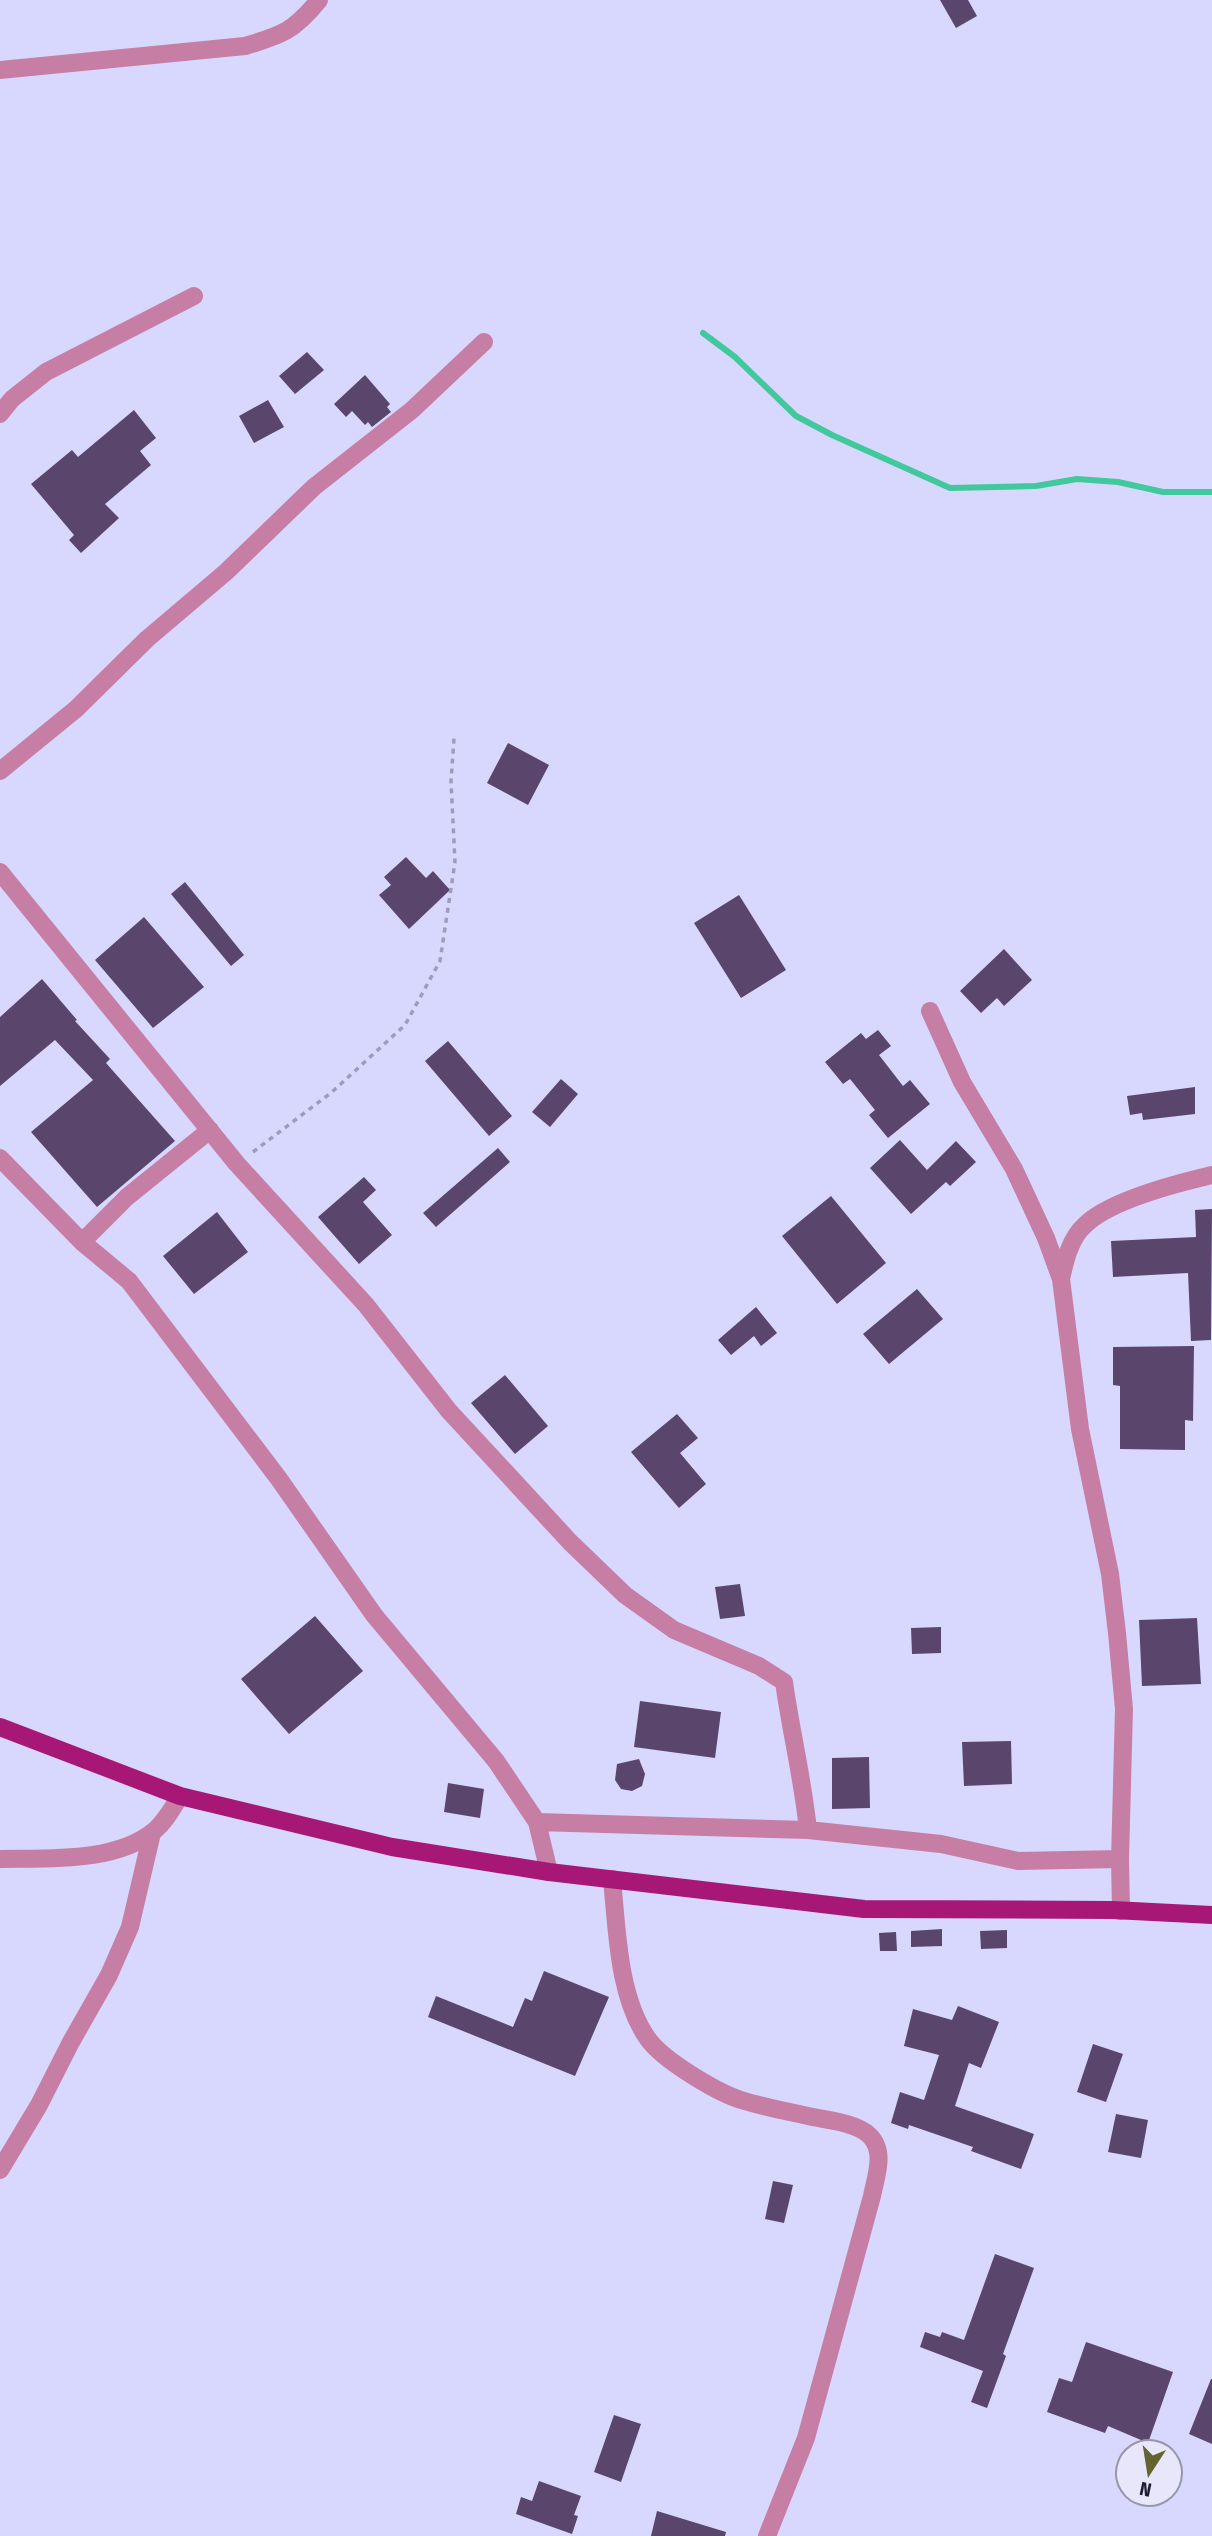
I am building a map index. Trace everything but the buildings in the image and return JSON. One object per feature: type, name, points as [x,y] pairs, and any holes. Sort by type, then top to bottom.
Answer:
[{"type":"main road","points":[[0,1727],[180,1796],[392,1847],[549,1872],[864,1909],[1121,1911],[1212,1915]]},
{"type":"street","points":[[0,69],[244,46],[293,28],[319,0]]},
{"type":"street","points":[[0,414],[12,399],[46,372],[194,296]]},
{"type":"street","points":[[0,771],[76,709],[147,639],[226,572],[314,487],[412,410],[484,342]]},
{"type":"street","points":[[0,872],[237,1164],[366,1305],[458,1421],[528,1498],[625,1595],[674,1630],[759,1665],[784,1682],[808,1830]]},
{"type":"street","points":[[930,1011],[962,1082],[1014,1169],[1046,1238],[1060,1279],[1080,1429],[1110,1574],[1117,1633],[1124,1709],[1121,1911]]},
{"type":"street","points":[[82,1242],[127,1197],[210,1130]]},
{"type":"street","points":[[0,1158],[82,1242],[129,1281],[279,1479],[374,1615],[496,1761],[537,1822],[549,1872]]},
{"type":"street","points":[[1060,1279],[1076,1235],[1094,1217],[1112,1207],[1212,1175]]},
{"type":"street","points":[[0,1859],[75,1857],[117,1849],[152,1833],[164,1822],[180,1796]]},
{"type":"street","points":[[537,1822],[808,1830],[941,1844],[1018,1860],[1120,1859]]},
{"type":"street","points":[[0,2170],[39,2105],[120,1951],[130,1927],[152,1833]]},
{"type":"street","points":[[612,1879],[620,1961],[629,1998],[648,2039],[675,2064],[738,2099],[849,2125],[868,2134],[877,2147],[879,2160],[872,2196],[806,2438],[767,2536]]},
{"type":"path","points":[[237,1164],[332,1092],[405,1025],[440,961],[455,862],[451,782],[454,738]]},
{"type":"waterway","points":[[703,333],[735,357],[796,416],[950,488],[1036,486],[1077,479],[1118,482],[1163,492],[1212,492]]}]
